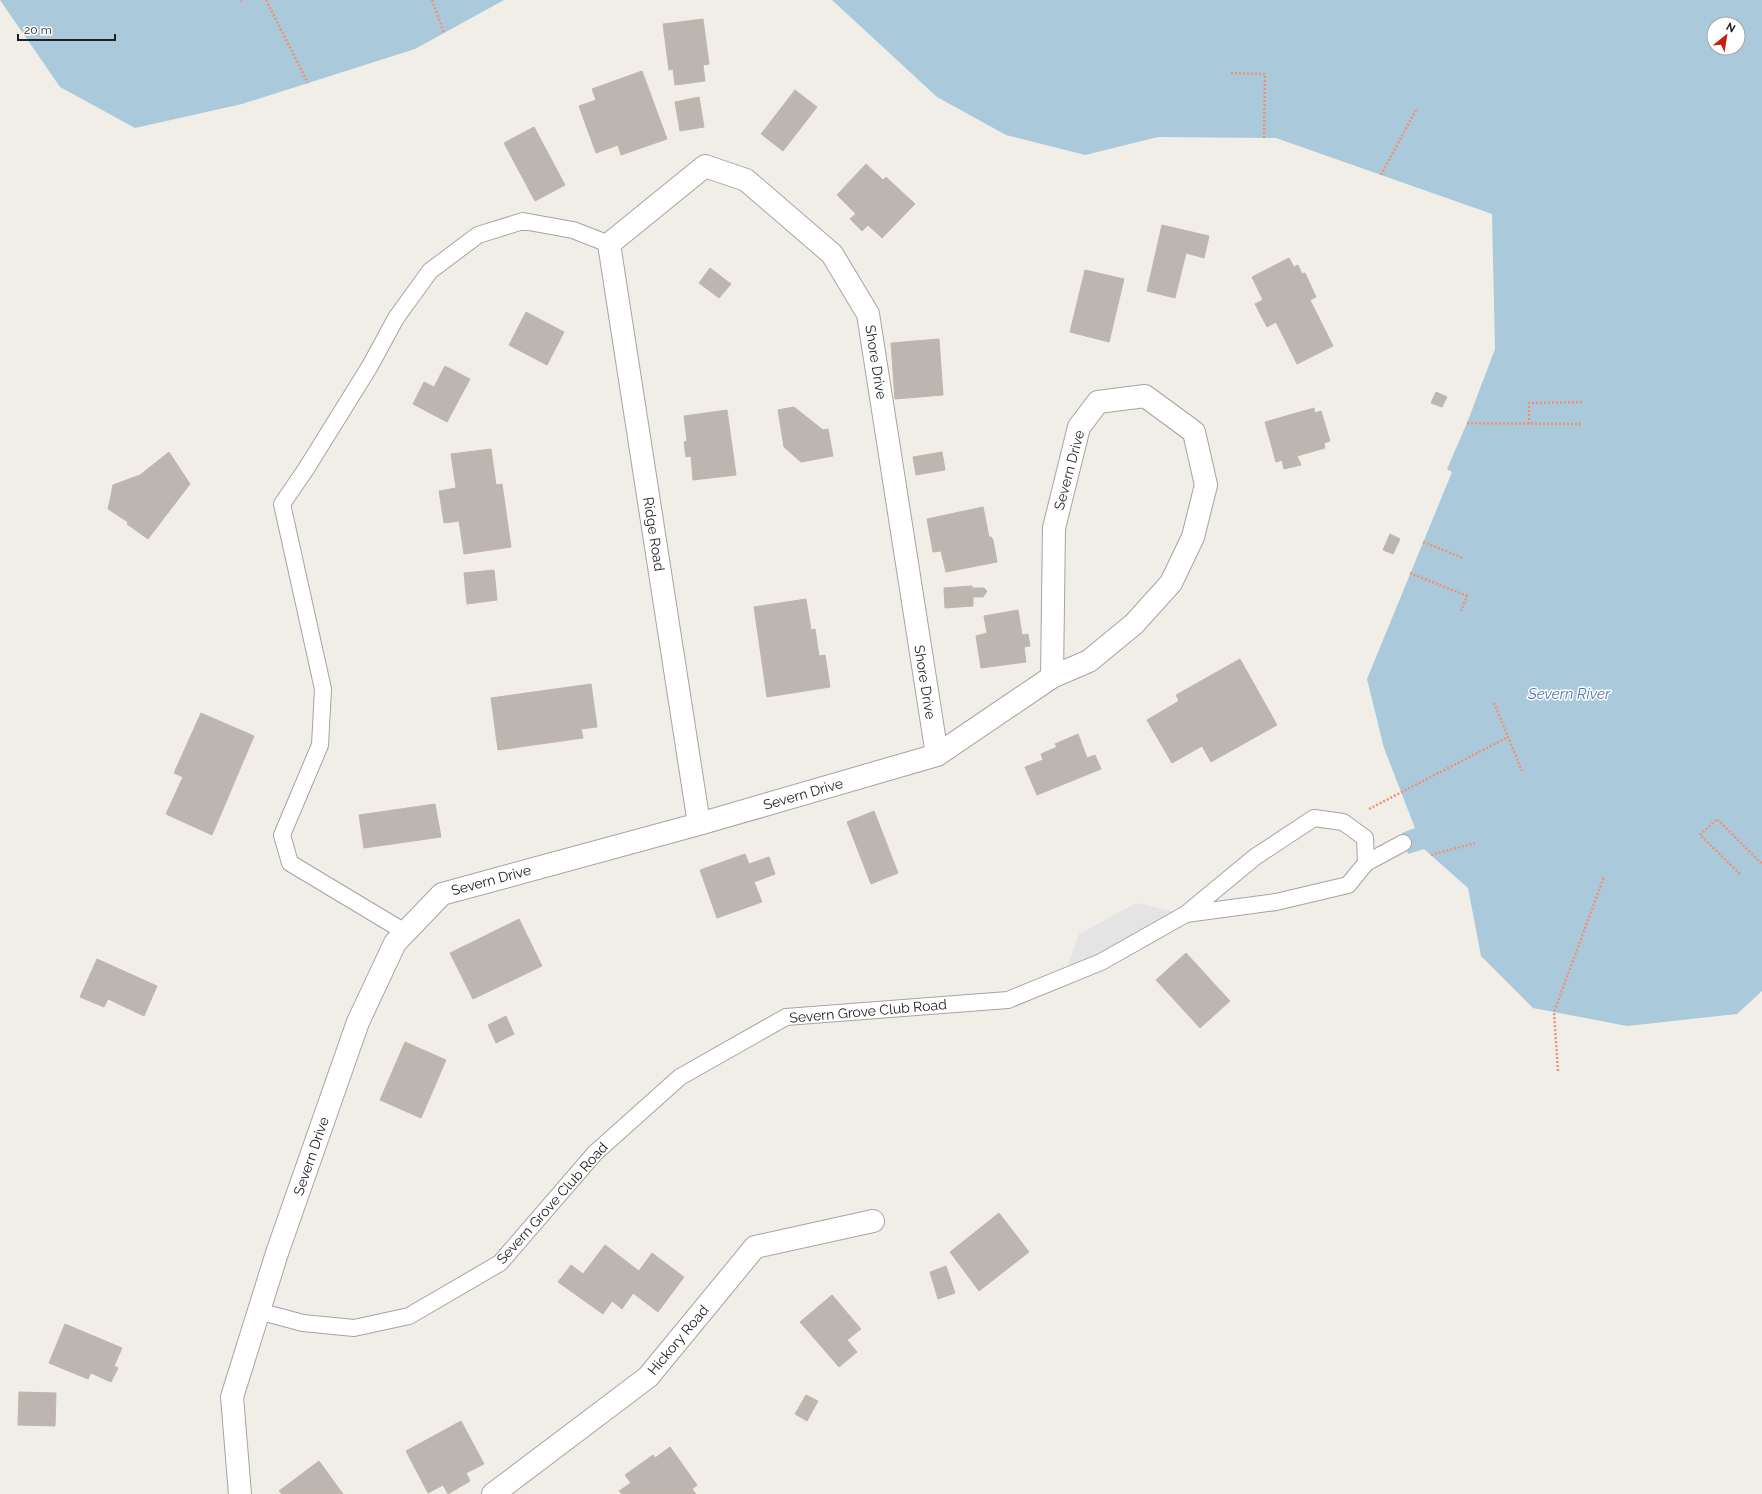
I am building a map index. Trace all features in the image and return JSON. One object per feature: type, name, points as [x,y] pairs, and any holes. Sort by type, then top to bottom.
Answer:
[{"type":"street","name":"Shore Drive","points":[[609,244],[705,166],[746,180],[832,254],[868,314],[937,755]]},
{"type":"street","name":"Ridge Road","points":[[609,244],[699,824]]},
{"type":"street","name":"Severn Drive","points":[[240,1494],[232,1397],[258,1312],[358,1022],[395,943],[442,894],[699,824],[937,755],[1052,677],[1089,661],[1134,624],[1171,583],[1194,537],[1206,485],[1194,432],[1145,396],[1098,402],[1079,427],[1054,528],[1052,677]]},
{"type":"street","name":"Hickory Road","points":[[493,1494],[648,1377],[755,1247],[873,1221]]},
{"type":"lane","points":[[405,932],[290,863],[282,836],[320,745],[323,689],[282,504],[306,469],[366,373],[396,318],[430,271],[478,235],[523,221],[573,230],[609,244]]},
{"type":"lane","points":[[1186,914],[1255,857],[1314,818],[1343,822],[1365,838],[1366,863]]},
{"type":"lane","points":[[1186,914],[1276,902],[1348,885],[1366,863],[1403,843]]},
{"type":"lane","name":"Severn Grove Club Road","points":[[258,1312],[303,1323],[354,1328],[409,1316],[500,1263],[595,1153],[680,1077],[786,1017],[1008,1000],[1101,962],[1186,914]]},
{"type":"path","points":[[266,0],[308,83]]},
{"type":"path","points":[[432,0],[444,33]]},
{"type":"path","points":[[1231,73],[1265,74],[1264,138]]},
{"type":"path","points":[[1381,175],[1416,110]]},
{"type":"path","points":[[1529,424],[1528,403],[1582,402]]},
{"type":"path","points":[[1467,423],[1582,424]]},
{"type":"path","points":[[1423,542],[1463,558]]},
{"type":"path","points":[[1410,573],[1467,596],[1461,610]]},
{"type":"path","points":[[1494,703],[1522,771]]},
{"type":"path","points":[[1343,822],[1508,737]]},
{"type":"path","points":[[1740,874],[1700,835],[1716,819],[1762,864]]},
{"type":"path","points":[[1431,855],[1475,843]]},
{"type":"path","points":[[1558,1072],[1554,1012],[1604,877]]},
{"type":"shaded area","points":[[1136,903],[1186,914],[1064,977],[1079,934]]},
{"type":"water","points":[[0,0],[504,0],[415,49],[242,104],[135,128],[60,87]]},
{"type":"water","name":"Severn River","points":[[832,0],[1762,0],[1762,991],[1737,1014],[1627,1026],[1533,1008],[1481,956],[1468,888],[1424,849],[1408,854],[1402,833],[1415,828],[1384,748],[1367,679],[1452,472],[1447,469],[1467,423],[1495,349],[1492,214],[1276,138],[1158,137],[1085,155],[1006,135],[937,97]]},
{"type":"building","points":[[703,19],[709,64],[703,65],[705,81],[675,85],[673,69],[669,70],[663,24]]},
{"type":"building","points":[[642,71],[667,139],[621,155],[618,145],[596,153],[579,106],[596,100],[592,89]]},
{"type":"building","points":[[795,90],[817,107],[783,151],[761,134]]},
{"type":"building","points":[[699,97],[704,127],[680,131],[675,102]]},
{"type":"building","points":[[534,127],[565,185],[535,201],[504,143]]},
{"type":"building","points":[[866,164],[883,180],[886,177],[915,204],[882,238],[868,225],[862,231],[850,219],[856,214],[837,195]]},
{"type":"building","points":[[1162,225],[1209,236],[1204,258],[1186,253],[1175,298],[1147,291]]},
{"type":"building","points":[[1289,258],[1294,267],[1298,265],[1302,274],[1305,273],[1316,297],[1310,300],[1333,346],[1297,364],[1276,322],[1267,327],[1255,304],[1263,300],[1252,277]]},
{"type":"building","points":[[710,268],[731,284],[719,298],[699,283]]},
{"type":"building","points":[[1085,270],[1124,279],[1109,342],[1070,332]]},
{"type":"building","points":[[526,312],[564,332],[547,365],[509,345]]},
{"type":"building","points":[[939,339],[943,395],[895,399],[891,343]]},
{"type":"building","points":[[445,366],[470,379],[447,422],[413,404],[424,382],[434,387]]},
{"type":"building","points":[[1436,392],[1447,397],[1442,407],[1431,403]]},
{"type":"building","points":[[794,407],[823,430],[828,429],[833,456],[801,462],[784,447],[778,410]]},
{"type":"building","points":[[1314,408],[1315,413],[1321,411],[1330,441],[1324,443],[1325,448],[1297,456],[1301,465],[1284,469],[1282,460],[1276,462],[1265,422]]},
{"type":"building","points":[[727,410],[736,475],[693,480],[691,456],[686,457],[684,442],[687,441],[684,416]]},
{"type":"building","points":[[491,449],[496,485],[502,484],[511,547],[464,554],[459,521],[444,523],[439,491],[456,488],[451,454]]},
{"type":"building","points":[[169,452],[190,484],[148,539],[127,524],[128,522],[108,509],[113,485],[140,475]]},
{"type":"building","points":[[942,452],[945,470],[916,475],[913,457]]},
{"type":"building","points":[[983,507],[989,537],[993,540],[997,562],[946,572],[941,551],[933,552],[927,519]]},
{"type":"building","points":[[1390,534],[1400,539],[1393,554],[1383,550]]},
{"type":"building","points":[[494,570],[497,600],[467,604],[464,573]]},
{"type":"building","points":[[972,586],[972,588],[984,588],[987,591],[983,597],[973,597],[973,606],[945,608],[944,588]]},
{"type":"building","points":[[806,599],[811,630],[815,629],[819,656],[825,655],[830,687],[767,697],[754,607]]},
{"type":"building","points":[[1018,610],[1022,635],[1028,634],[1030,646],[1024,647],[1026,662],[981,668],[976,636],[987,633],[984,616]]},
{"type":"building","points":[[1240,659],[1277,725],[1211,762],[1202,746],[1172,763],[1147,720],[1179,701],[1176,695]]},
{"type":"building","points":[[591,684],[597,727],[581,729],[583,738],[498,750],[491,698]]},
{"type":"building","points":[[201,713],[254,736],[212,835],[166,814],[183,777],[174,773]]},
{"type":"building","points":[[1078,734],[1087,758],[1095,755],[1101,769],[1037,795],[1025,767],[1043,760],[1041,754],[1057,747],[1055,744]]},
{"type":"building","points":[[435,804],[441,837],[364,848],[359,815]]},
{"type":"building","points":[[874,811],[898,873],[871,884],[847,822]]},
{"type":"building","points":[[745,854],[749,864],[769,857],[775,874],[754,882],[762,902],[717,918],[700,870]]},
{"type":"building","points":[[519,919],[542,966],[473,999],[450,953]]},
{"type":"building","points":[[1186,953],[1230,1001],[1200,1028],[1156,980]]},
{"type":"building","points":[[97,959],[157,986],[144,1016],[108,999],[104,1007],[80,997]]},
{"type":"building","points":[[506,1016],[514,1034],[496,1043],[488,1025]]},
{"type":"building","points":[[405,1042],[446,1060],[421,1118],[380,1100]]},
{"type":"building","points":[[999,1213],[1029,1252],[979,1291],[950,1252]]},
{"type":"building","points":[[605,1245],[639,1271],[652,1253],[684,1277],[658,1312],[633,1293],[622,1309],[612,1301],[603,1314],[558,1282],[571,1265],[583,1274]]},
{"type":"building","points":[[946,1266],[955,1293],[938,1299],[930,1272]]},
{"type":"building","points":[[832,1295],[861,1329],[847,1340],[857,1352],[839,1367],[800,1322]]},
{"type":"building","points":[[65,1324],[122,1348],[114,1366],[118,1368],[111,1382],[91,1373],[88,1379],[49,1363]]},
{"type":"building","points":[[19,1392],[56,1393],[55,1426],[18,1425]]},
{"type":"building","points":[[806,1395],[818,1401],[807,1421],[795,1414]]},
{"type":"building","points":[[461,1421],[484,1464],[466,1473],[470,1481],[448,1494],[443,1485],[428,1493],[406,1451]]},
{"type":"building","points":[[670,1447],[697,1485],[692,1489],[696,1494],[622,1494],[619,1491],[631,1483],[625,1475],[653,1455],[655,1458]]},
{"type":"building","points":[[319,1461],[343,1494],[282,1494],[279,1491]]}]
